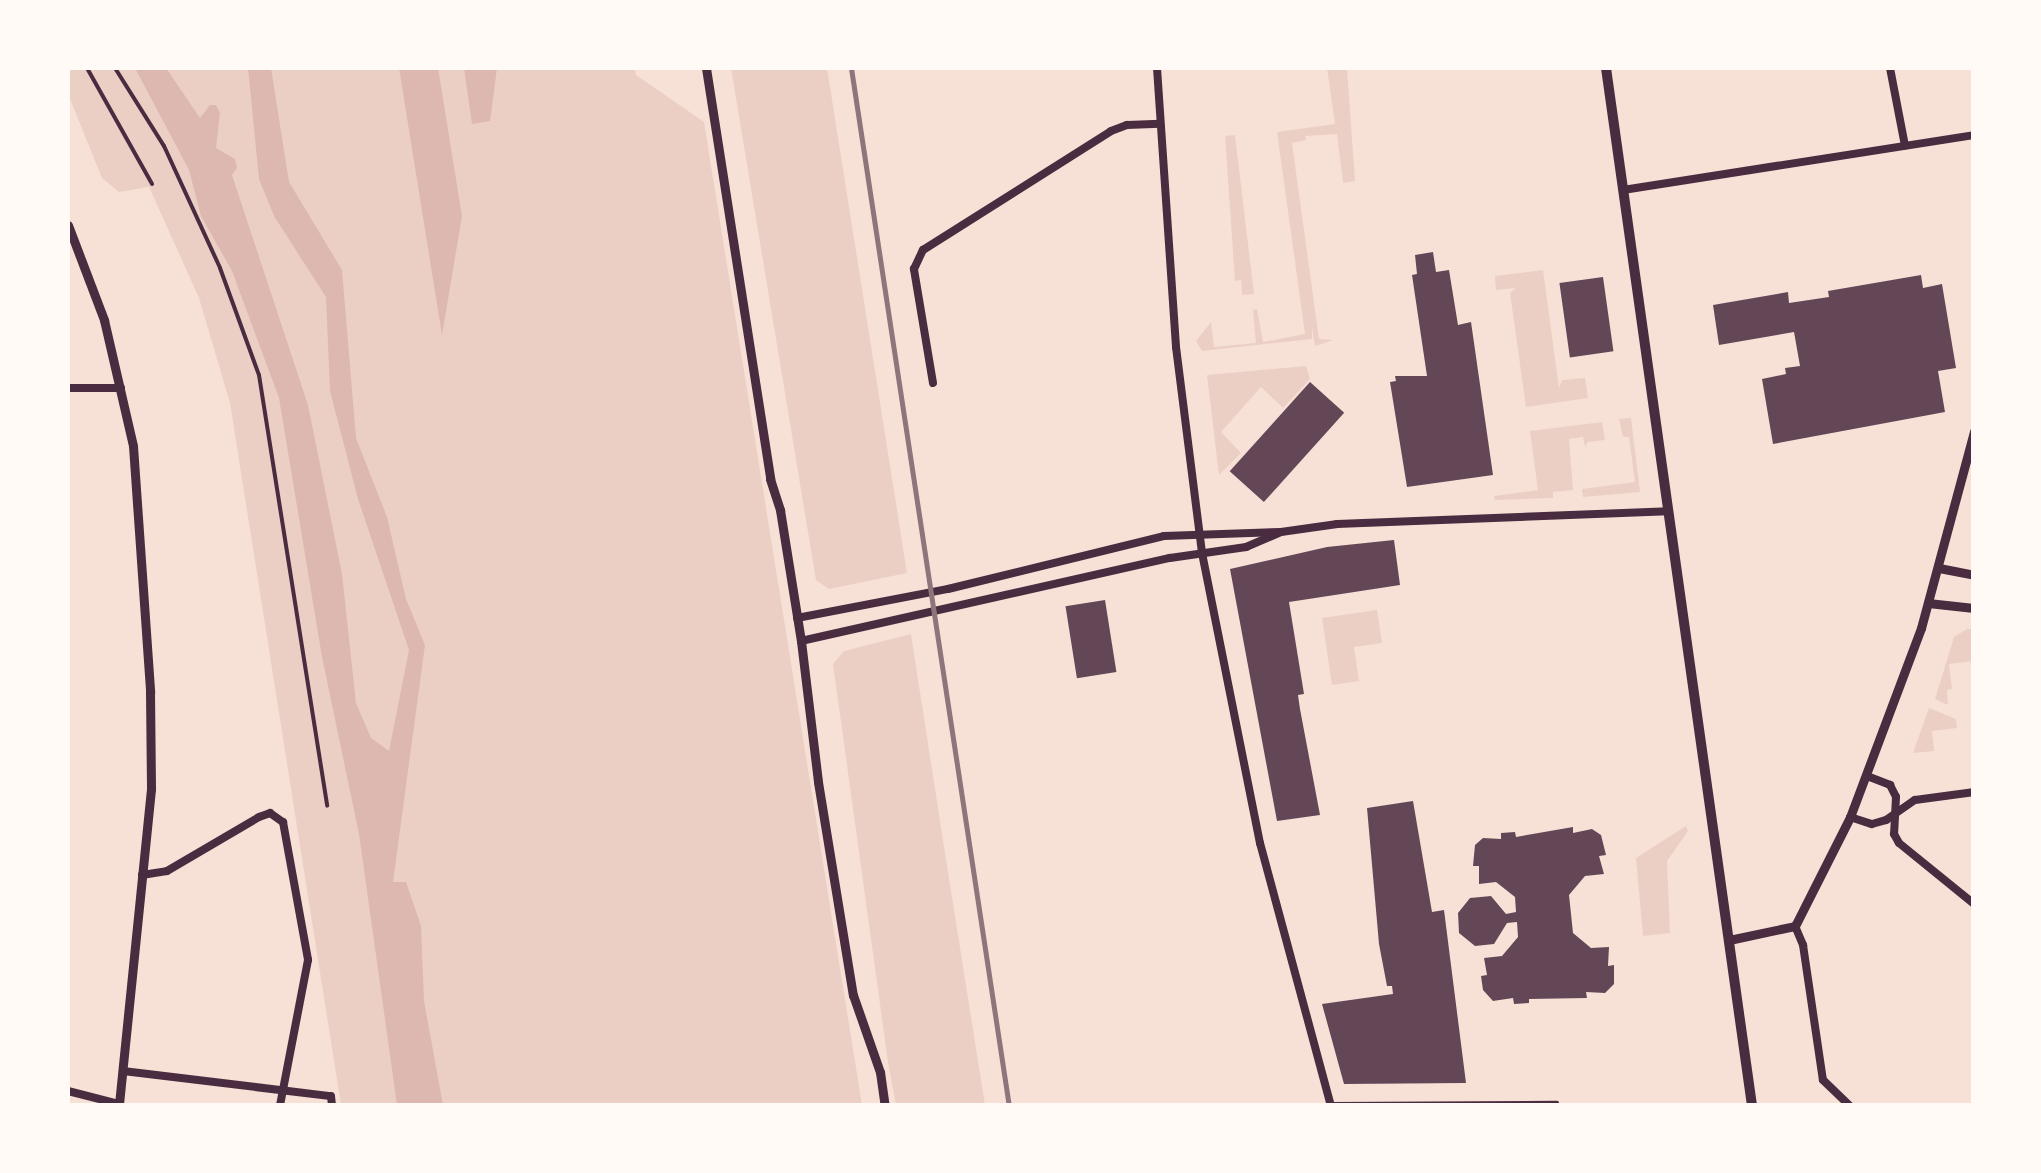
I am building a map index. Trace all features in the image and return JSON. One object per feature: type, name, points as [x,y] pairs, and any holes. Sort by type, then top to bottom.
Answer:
[{"type":"main road","points":[[1606,68],[1752,1106]]},
{"type":"street","points":[[706,68],[770,479],[801,641],[853,995],[880,1072],[886,1106]]},
{"type":"street","points":[[1158,68],[1176,348],[1202,553],[1260,843],[1330,1105]]},
{"type":"street","points":[[1890,68],[1905,146]]},
{"type":"street","points":[[933,383],[914,270],[922,250],[1111,132],[1126,125],[1160,124]]},
{"type":"street","points":[[1623,190],[1974,134]]},
{"type":"street","points":[[68,226],[104,320],[134,446],[152,719],[142,875],[119,1105],[68,1091]]},
{"type":"street","points":[[68,388],[122,388]]},
{"type":"street","points":[[1795,926],[1867,776],[1939,568],[1974,431]]},
{"type":"street","points":[[797,618],[971,584],[1164,536],[1280,532],[1338,524],[1668,511]]},
{"type":"street","points":[[801,641],[1202,553],[1246,547],[1280,532]]},
{"type":"street","points":[[1939,568],[1974,575]]},
{"type":"street","points":[[1928,603],[1974,608]]},
{"type":"street","points":[[1867,776],[1890,785],[1898,812],[1894,834],[1899,843],[1974,904]]},
{"type":"street","points":[[1850,818],[1872,824],[1915,800],[1974,792]]},
{"type":"street","points":[[142,875],[167,872],[259,817],[270,814],[280,819],[305,942],[306,975],[280,1106]]},
{"type":"street","points":[[1729,940],[1795,926]]},
{"type":"street","points":[[1795,926],[1804,946],[1823,1080],[1850,1106]]},
{"type":"street","points":[[123,1071],[332,1101]]},
{"type":"lane","points":[[1330,1105],[1557,1103]]},
{"type":"path","points":[[87,68],[152,184]]},
{"type":"path","points":[[115,68],[164,146],[220,268],[259,376],[327,806]]},
{"type":"shaded area","points":[[68,68],[635,68],[636,75],[704,122],[862,1105],[341,1105],[230,403],[199,298],[149,187],[119,192],[102,178],[68,94]]},
{"type":"shaded area","points":[[135,68],[166,68],[200,118],[210,105],[216,105],[220,113],[216,148],[235,159],[237,168],[232,175],[308,405],[342,574],[356,703],[371,738],[389,751],[409,650],[358,499],[330,391],[326,297],[274,216],[259,179],[248,68],[271,68],[289,182],[342,270],[356,438],[387,517],[406,599],[425,645],[393,882],[406,882],[421,926],[424,1001],[443,1105],[397,1105],[359,834],[322,657],[279,398],[232,271],[201,216],[189,170]]},
{"type":"shaded area","points":[[399,68],[438,68],[462,216],[442,335]]},
{"type":"shaded area","points":[[464,68],[497,68],[490,121],[472,124]]},
{"type":"shaded area","points":[[731,68],[827,68],[907,573],[829,589],[816,580]]},
{"type":"shaded area","points":[[1327,68],[1347,68],[1355,181],[1343,183],[1337,134],[1305,136],[1306,140],[1292,143],[1319,339],[1333,340],[1315,346],[1312,327],[1312,339],[1202,351],[1196,341],[1211,322],[1214,347],[1256,343],[1253,310],[1257,309],[1263,342],[1305,334],[1277,132],[1335,124]]},
{"type":"shaded area","points":[[1235,135],[1254,294],[1242,295],[1241,280],[1235,281],[1225,136]]},
{"type":"shaded area","points":[[1543,270],[1559,388],[1562,380],[1585,378],[1588,398],[1526,407],[1510,293],[1516,288],[1496,290],[1495,276]]},
{"type":"shaded area","points":[[1306,366],[1310,379],[1283,408],[1261,387],[1221,432],[1241,453],[1219,475],[1207,375]]},
{"type":"shaded area","points":[[1631,418],[1640,492],[1583,497],[1582,489],[1635,482],[1629,437],[1623,437],[1619,419]]},
{"type":"shaded area","points":[[1602,422],[1605,440],[1588,442],[1585,447],[1583,437],[1569,439],[1573,490],[1553,492],[1553,498],[1495,500],[1494,496],[1538,490],[1530,431]]},
{"type":"shaded area","points":[[1377,610],[1382,643],[1354,647],[1359,681],[1332,685],[1322,618]]},
{"type":"shaded area","points":[[1973,629],[1973,661],[1949,664],[1952,689],[1947,690],[1948,705],[1935,699],[1954,637]]},
{"type":"shaded area","points":[[911,634],[985,1105],[896,1105],[888,1062],[833,664],[844,651]]},
{"type":"shaded area","points":[[1929,708],[1956,719],[1957,728],[1932,731],[1934,751],[1913,753]]},
{"type":"shaded area","points":[[1686,826],[1688,831],[1667,861],[1670,933],[1643,936],[1636,858]]},
{"type":"building","points":[[1433,252],[1436,272],[1449,270],[1458,325],[1471,322],[1493,475],[1407,487],[1390,382],[1396,381],[1395,376],[1427,376],[1412,275],[1417,274],[1415,255]]},
{"type":"building","points":[[1921,275],[1923,288],[1942,284],[1956,368],[1938,371],[1945,412],[1773,444],[1762,379],[1786,374],[1785,368],[1800,366],[1794,332],[1719,345],[1713,305],[1788,292],[1789,303],[1829,297],[1828,291]]},
{"type":"building","points":[[1603,277],[1613,351],[1570,357],[1559,283]]},
{"type":"building","points":[[1310,382],[1344,413],[1264,502],[1230,471]]},
{"type":"building","points":[[1394,540],[1400,585],[1289,602],[1304,694],[1298,695],[1300,709],[1320,815],[1277,821],[1230,569],[1327,547]]},
{"type":"building","points":[[1105,600],[1116,672],[1077,678],[1065,606]]},
{"type":"building","points":[[1413,801],[1432,912],[1444,910],[1466,1083],[1344,1084],[1322,1004],[1393,994],[1392,986],[1387,986],[1379,944],[1367,808]]},
{"type":"building","points":[[1573,827],[1573,833],[1592,829],[1601,835],[1606,855],[1599,856],[1604,874],[1585,876],[1569,895],[1573,933],[1591,948],[1609,947],[1608,966],[1614,965],[1614,984],[1605,993],[1586,992],[1587,998],[1529,999],[1529,1003],[1514,1004],[1513,998],[1493,1001],[1483,990],[1481,976],[1487,975],[1484,958],[1502,956],[1518,937],[1517,922],[1507,923],[1494,944],[1475,946],[1459,933],[1458,913],[1470,898],[1491,896],[1506,914],[1516,912],[1515,897],[1496,882],[1479,884],[1479,866],[1473,866],[1475,845],[1483,838],[1501,839],[1501,833],[1515,832],[1516,837]]},
{"type":"railway","points":[[851,68],[1009,1106]]}]
